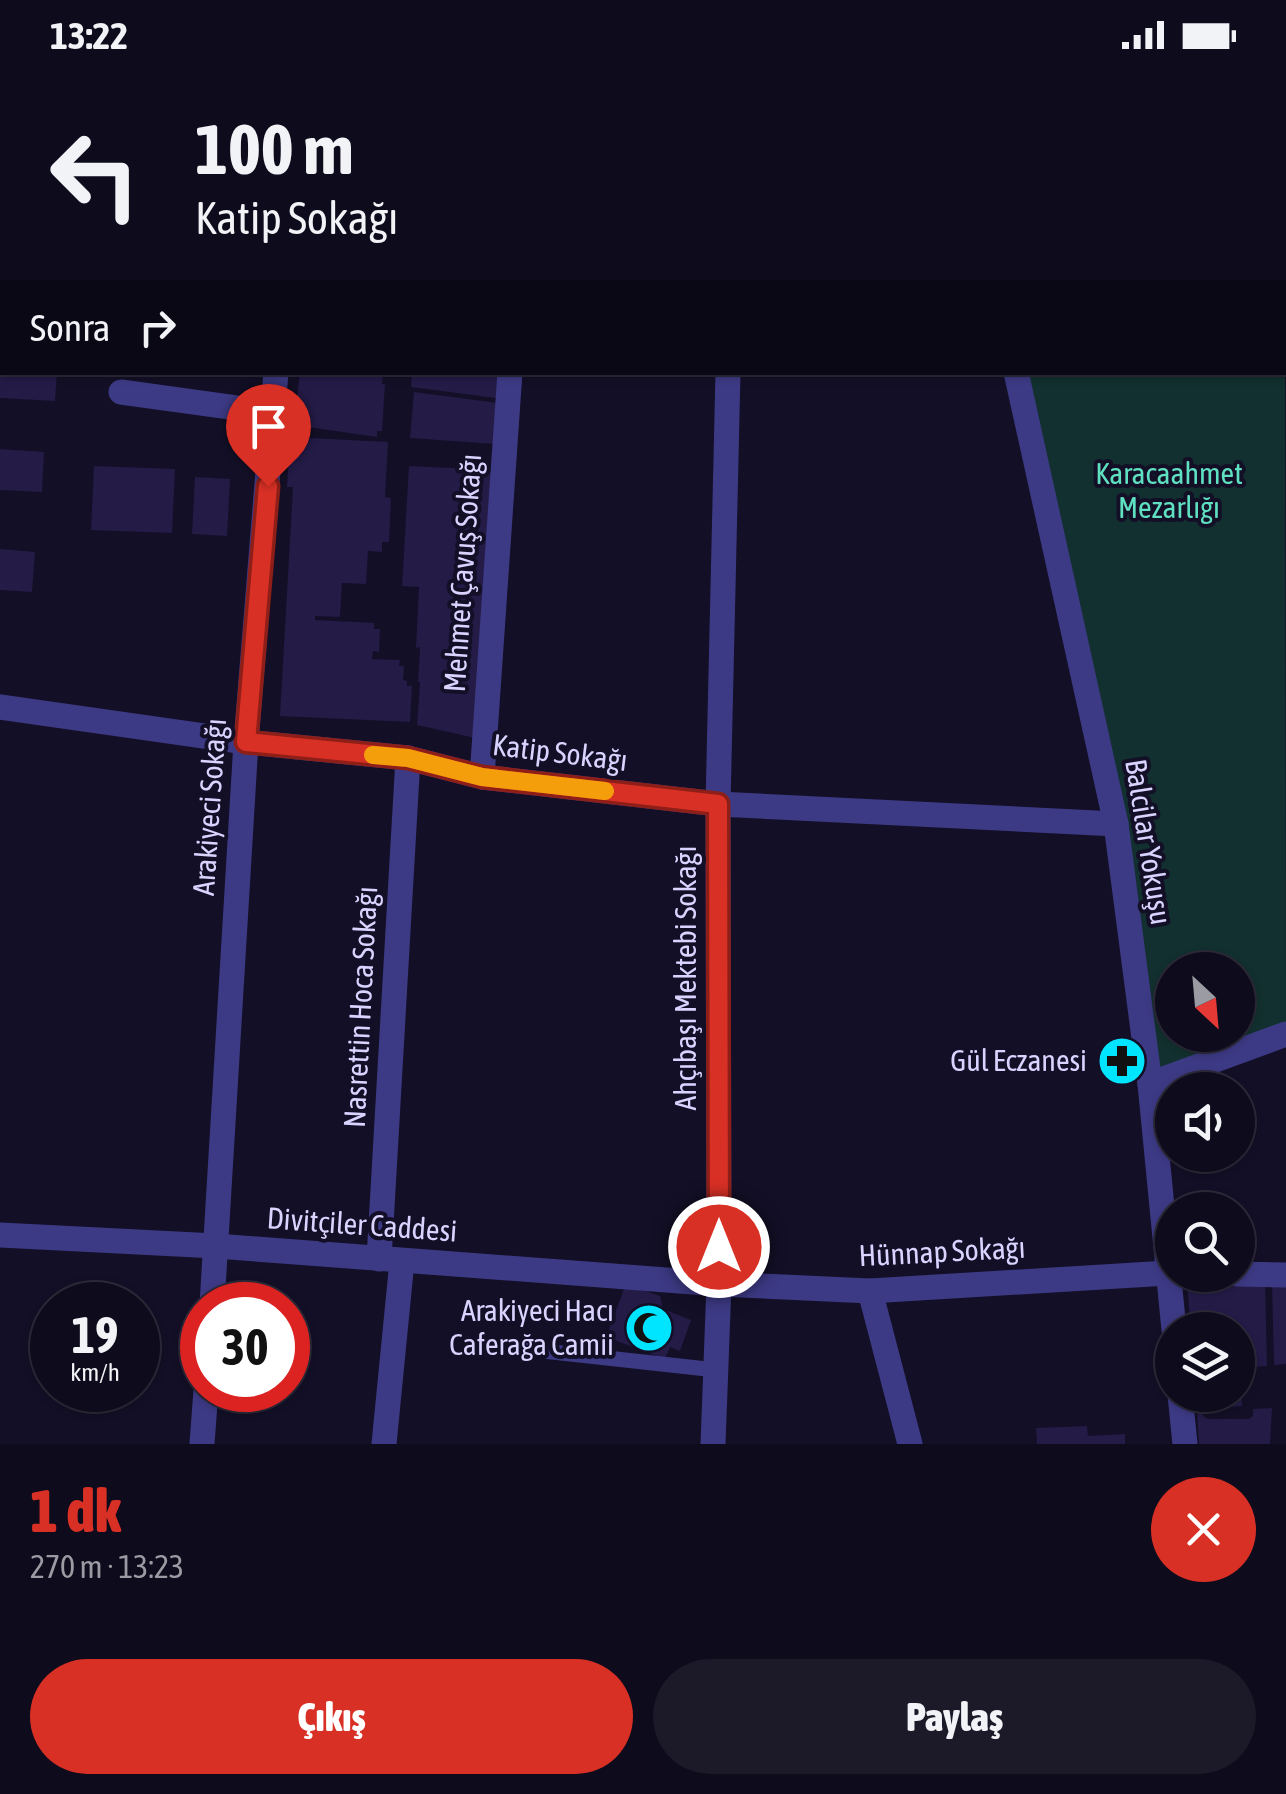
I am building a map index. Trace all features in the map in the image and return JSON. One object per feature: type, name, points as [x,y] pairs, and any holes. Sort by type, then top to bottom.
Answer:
[{"type":"street","name":"Arakiyeci Sokağı","points":[[214,1282],[246,742],[276,375]]},
{"type":"street","name":"Mehmet Çavuş Sokağı","points":[[482,777],[510,375]]},
{"type":"street","name":"Ahçıbaşı Mektebi Sokağı","points":[[712,1444],[719,1284],[718,804],[728,375]]},
{"type":"street","name":"Balcilar Yokuşu","points":[[1017,375],[1116,824],[1161,1192]]},
{"type":"street","points":[[122,392],[274,414]]},
{"type":"street","name":"Katip Sokağı","points":[[0,707],[246,742],[408,758],[482,777],[718,804],[1116,824]]},
{"type":"street","name":"Nasrettin Hoca Sokağı","points":[[384,1444],[408,758]]},
{"type":"street","points":[[1150,1084],[1286,1034]]},
{"type":"street","name":"Divitçiler Caddesi","points":[[0,1236],[216,1246],[719,1284]]},
{"type":"street","name":"Hünnap Sokağı","points":[[719,1284],[870,1291],[1155,1274]]},
{"type":"street","points":[[1255,1274],[1286,1275]]},
{"type":"street","points":[[870,1291],[910,1444]]},
{"type":"street","points":[[202,1444],[204,1412]]},
{"type":"street","points":[[1182,1412],[1185,1444]]},
{"type":"lane","points":[[480,1344],[716,1370]]},
{"type":"green space","name":"Karacaahmet Mezarlığı","points":[[1022,375],[1285,375],[1286,1026],[1255,1036],[1255,952],[1155,952],[1155,1052],[1209,1052],[1150,1072]]},
{"type":"building","points":[[0,375],[57,375],[55,401],[0,398]]},
{"type":"building","points":[[300,375],[383,376],[382,431],[377,431],[377,437],[294,425]]},
{"type":"building","points":[[412,375],[505,375],[503,399],[411,387]]},
{"type":"building","points":[[414,392],[498,403],[495,444],[410,438]]},
{"type":"building","points":[[290,437],[388,442],[385,497],[391,498],[389,542],[382,542],[382,552],[368,551],[366,584],[342,583],[340,617],[315,616],[315,620],[374,623],[374,629],[380,629],[379,652],[373,651],[372,659],[400,660],[399,666],[404,666],[403,680],[412,686],[410,722],[280,716],[293,487],[287,487]]},
{"type":"building","points":[[0,449],[44,452],[42,492],[0,490]]},
{"type":"building","points":[[94,466],[175,469],[172,533],[91,530]]},
{"type":"building","points":[[409,466],[497,470],[484,740],[417,725],[419,587],[402,586]]},
{"type":"building","points":[[195,477],[230,479],[227,536],[192,534]]},
{"type":"building","points":[[0,549],[35,552],[32,592],[0,590]]},
{"type":"building","points":[[1255,1281],[1265,1281],[1267,1366],[1255,1367],[1255,1312],[1190,1312],[1188,1292],[1255,1292]]},
{"type":"building","points":[[1286,1281],[1286,1364],[1274,1365],[1272,1282]]},
{"type":"building","name":"Arakiyeci Hacı Caferağa Camii","points":[[626,1284],[660,1296],[663,1309],[691,1320],[680,1351],[670,1347],[665,1359],[606,1337]]},
{"type":"building","points":[[1272,1408],[1270,1444],[1199,1444],[1197,1412],[1208,1419],[1249,1419],[1255,1409]]},
{"type":"building","points":[[1087,1426],[1088,1436],[1125,1434],[1125,1444],[1037,1444],[1036,1428]]},
{"type":"slow traffic","points":[[373,755],[408,758],[482,777],[605,791]]},
{"type":"place","name":"Gül Eczanesi","points":[[1122,1061]]},
{"type":"place","name":"Arakiyeci Hacı Caferağa Camii","points":[[649,1328]]},
{"type":"route","points":[[268,486],[246,742],[408,758],[482,777],[718,804],[719,1247]]}]
